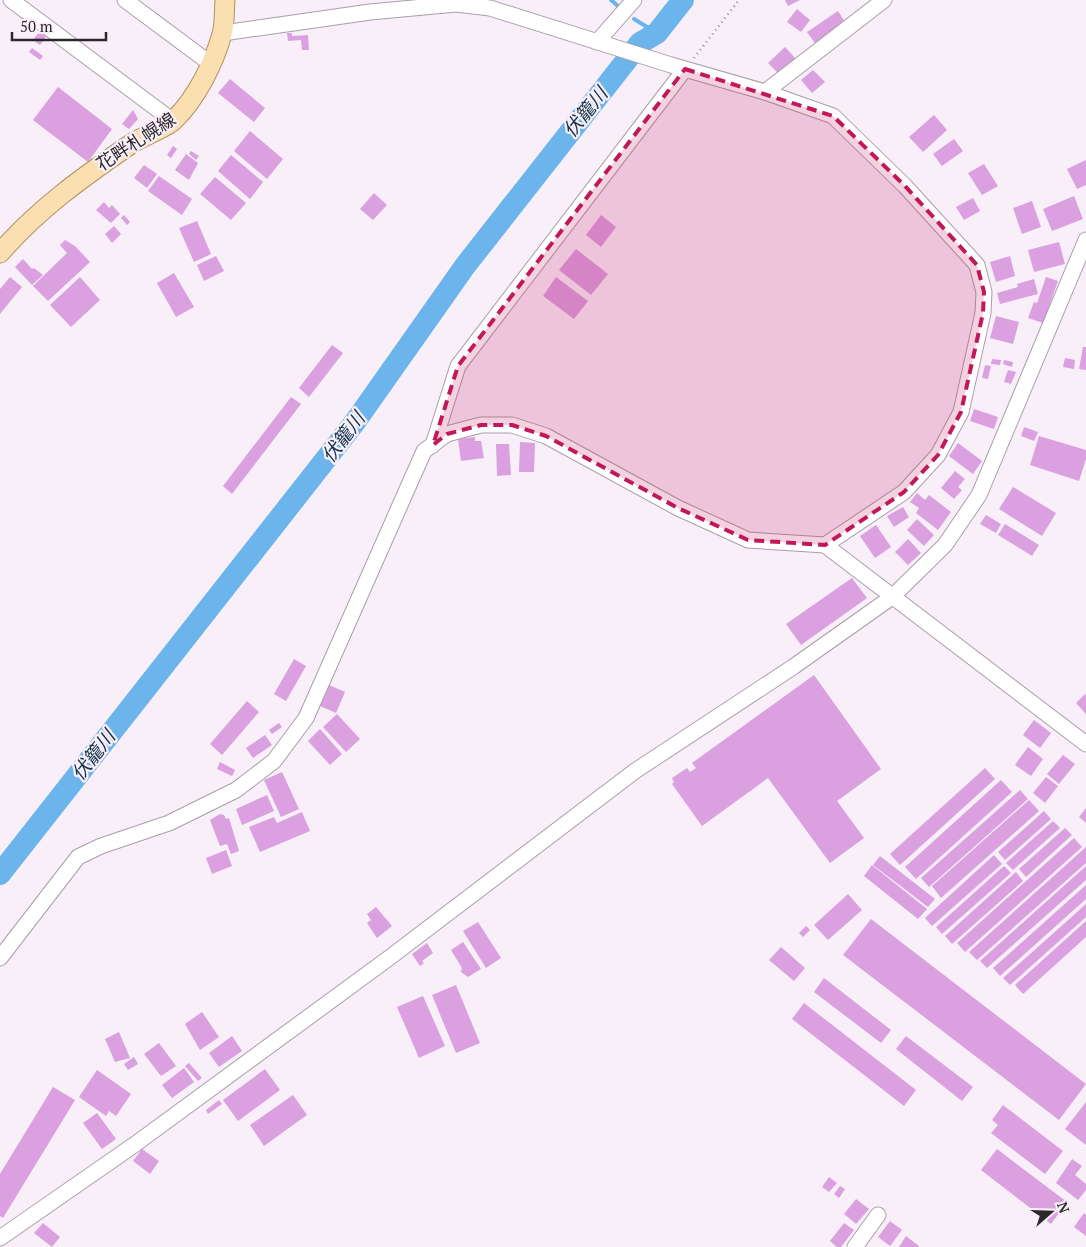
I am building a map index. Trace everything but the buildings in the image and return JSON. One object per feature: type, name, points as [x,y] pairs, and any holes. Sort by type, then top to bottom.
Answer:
[{"type":"main road","name":"花畔札幌線","points":[[0,253],[24,225],[73,184],[146,134],[173,121],[187,105],[211,64],[222,33],[225,0]]},
{"type":"street","points":[[11,0],[173,121]]},
{"type":"street","points":[[125,0],[211,64]]},
{"type":"street","points":[[596,42],[634,0]]},
{"type":"street","points":[[765,92],[884,0]]},
{"type":"street","points":[[222,33],[370,12],[456,4],[490,8],[596,42],[765,92],[833,116],[905,186],[977,265],[984,292],[983,313],[961,412],[938,455],[904,492],[825,544]]},
{"type":"street","points":[[433,445],[458,366],[678,67]]},
{"type":"street","points":[[0,1238],[134,1144],[389,958],[635,771],[793,666],[892,597],[945,544],[979,495],[1086,240]]},
{"type":"street","points":[[0,958],[78,857],[101,846],[169,823],[236,790],[274,761],[306,718],[424,451],[447,434],[481,425],[512,425],[546,436],[678,508],[748,540],[825,544],[1086,744]]},
{"type":"street","points":[[862,1244],[878,1215]]},
{"type":"path","points":[[678,67],[738,0]]},
{"type":"highlighted area","points":[[685,69],[833,116],[905,186],[977,265],[984,292],[983,313],[961,412],[938,455],[904,492],[825,545],[748,540],[678,508],[546,436],[512,425],[481,425],[447,434],[433,445],[458,366]]},
{"type":"waterway","points":[[611,0],[618,6]]},
{"type":"waterway","name":"伏籠川","points":[[0,874],[355,422],[465,266],[640,43],[657,33],[683,0]]},
{"type":"waterway","points":[[634,19],[657,33]]}]
